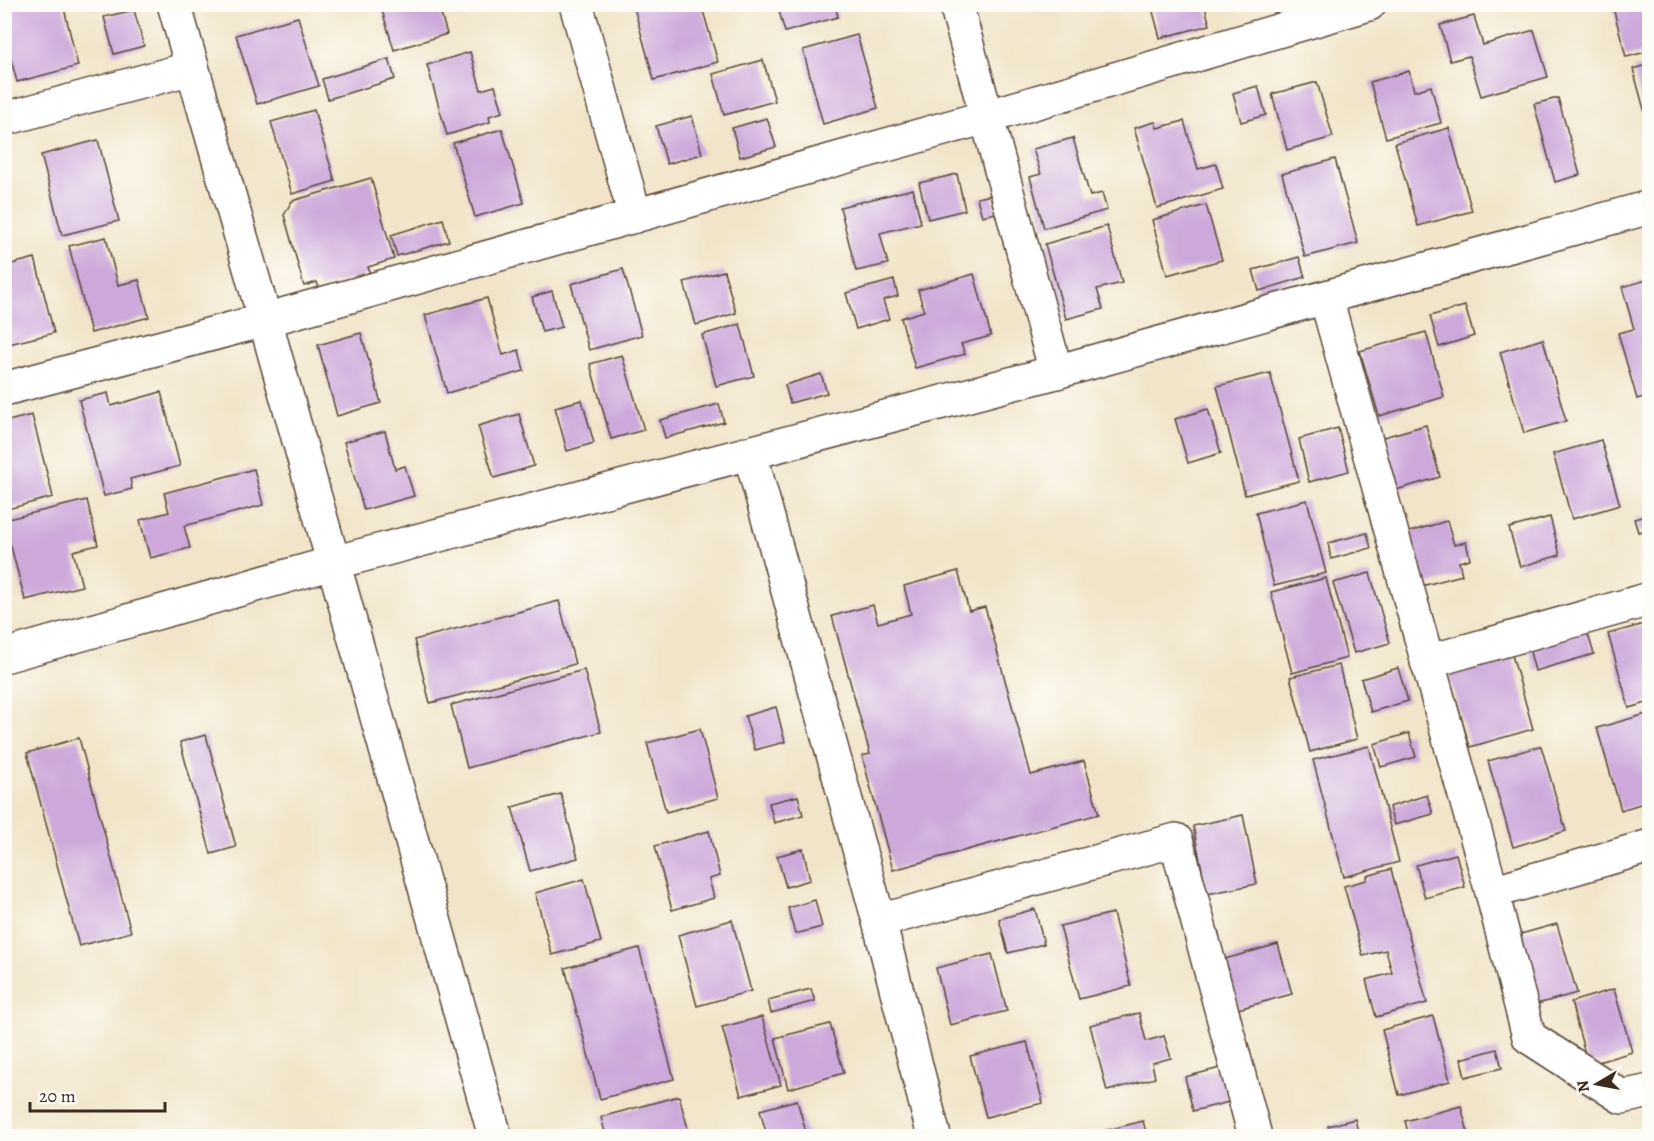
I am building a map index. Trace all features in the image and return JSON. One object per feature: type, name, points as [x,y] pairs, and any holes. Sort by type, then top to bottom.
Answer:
[{"type":"street","points":[[174,4],[495,1137]]},
{"type":"street","points":[[576,4],[635,216]]},
{"type":"street","points":[[956,4],[1056,372]]},
{"type":"street","points":[[4,390],[265,320],[986,117],[1352,7]]},
{"type":"street","points":[[4,119],[192,68]]},
{"type":"street","points":[[4,656],[333,562],[1056,372],[1650,207]]},
{"type":"street","points":[[1326,298],[1492,892],[1529,1037],[1622,1097],[1650,1091]]},
{"type":"street","points":[[750,453],[879,921],[934,1137]]},
{"type":"street","points":[[1427,662],[1650,599]]},
{"type":"street","points":[[879,921],[1176,840],[1255,1137]]},
{"type":"street","points":[[1492,892],[1650,846]]},
{"type":"building","points":[[4,4],[63,4],[78,66],[17,82],[4,33]]},
{"type":"building","points":[[88,4],[104,4],[105,5],[89,9]]},
{"type":"building","points":[[380,4],[438,4],[447,34],[394,50]]},
{"type":"building","points":[[633,4],[701,4],[718,62],[654,80]]},
{"type":"building","points":[[777,4],[835,4],[838,17],[785,32]]},
{"type":"building","points":[[1151,4],[1204,4],[1210,25],[1160,38]]},
{"type":"building","points":[[1612,4],[1650,4],[1650,51],[1626,57]]},
{"type":"building","points":[[134,10],[144,46],[114,54],[104,17]]},
{"type":"building","points":[[1474,16],[1483,45],[1534,30],[1548,77],[1481,96],[1469,56],[1450,61],[1440,25]]},
{"type":"building","points":[[298,17],[319,86],[257,104],[236,35]]},
{"type":"building","points":[[857,35],[878,108],[823,124],[803,50]]},
{"type":"building","points":[[470,52],[481,90],[495,86],[503,112],[489,116],[490,122],[447,135],[427,65]]},
{"type":"building","points":[[389,59],[395,79],[328,99],[322,79]]},
{"type":"building","points":[[763,60],[775,101],[724,115],[713,74]]},
{"type":"building","points":[[1650,64],[1650,128],[1649,128],[1633,69]]},
{"type":"building","points":[[1409,71],[1414,91],[1431,86],[1441,123],[1386,138],[1370,82]]},
{"type":"building","points":[[1317,82],[1333,137],[1287,150],[1272,94]]},
{"type":"building","points":[[1258,86],[1266,115],[1241,122],[1233,93]]},
{"type":"building","points":[[1558,98],[1580,175],[1555,182],[1534,104]]},
{"type":"building","points":[[314,110],[335,181],[292,194],[271,122]]},
{"type":"building","points":[[692,116],[702,154],[667,164],[656,126]]},
{"type":"building","points":[[767,118],[776,147],[740,157],[732,128]]},
{"type":"building","points":[[1184,121],[1198,169],[1216,164],[1223,189],[1157,208],[1134,128],[1155,122],[1157,128]]},
{"type":"building","points":[[1449,128],[1472,211],[1418,226],[1395,143]]},
{"type":"building","points":[[502,129],[524,203],[475,217],[453,143]]},
{"type":"building","points":[[1073,138],[1090,196],[1102,193],[1107,210],[1044,228],[1030,177],[1041,174],[1033,149]]},
{"type":"building","points":[[98,140],[119,221],[62,235],[41,155]]},
{"type":"building","points":[[1335,159],[1358,243],[1305,257],[1282,174]]},
{"type":"building","points":[[957,174],[965,210],[928,219],[919,183]]},
{"type":"building","points":[[371,178],[394,259],[368,267],[370,274],[319,288],[317,282],[304,286],[284,215],[292,201]]},
{"type":"building","points":[[913,189],[921,223],[880,233],[888,264],[856,271],[840,207]]},
{"type":"building","points":[[992,195],[996,213],[982,216],[977,198]]},
{"type":"building","points":[[1206,205],[1222,260],[1167,275],[1152,220]]},
{"type":"building","points":[[443,219],[449,241],[397,256],[391,235]]},
{"type":"building","points":[[1107,226],[1122,283],[1097,289],[1103,309],[1066,319],[1045,244]]},
{"type":"building","points":[[106,237],[118,285],[139,280],[149,317],[91,333],[69,246]]},
{"type":"building","points":[[1299,257],[1305,277],[1259,291],[1253,270]]},
{"type":"building","points":[[35,258],[54,333],[5,345],[4,266]]},
{"type":"building","points":[[623,269],[642,335],[589,350],[571,284]]},
{"type":"building","points":[[724,271],[736,313],[696,325],[684,282]]},
{"type":"building","points":[[974,274],[991,336],[961,344],[965,354],[915,368],[901,318],[924,311],[918,290]]},
{"type":"building","points":[[1650,279],[1650,395],[1637,399],[1618,333],[1634,329],[1622,287]]},
{"type":"building","points":[[894,280],[898,296],[883,300],[889,319],[856,329],[846,293]]},
{"type":"building","points":[[552,291],[562,327],[542,332],[532,297]]},
{"type":"building","points":[[487,298],[503,355],[519,350],[524,371],[447,393],[425,315]]},
{"type":"building","points":[[1465,306],[1474,336],[1439,347],[1430,316]]},
{"type":"building","points":[[740,324],[754,376],[716,386],[702,335]]},
{"type":"building","points":[[1426,332],[1444,397],[1379,416],[1360,351]]},
{"type":"building","points":[[361,333],[381,403],[337,416],[318,345]]},
{"type":"building","points":[[1543,339],[1566,421],[1524,433],[1500,352]]},
{"type":"building","points":[[622,355],[644,430],[611,439],[590,364]]},
{"type":"building","points":[[1270,373],[1299,481],[1245,495],[1217,386]]},
{"type":"building","points":[[821,374],[827,393],[790,403],[785,385]]},
{"type":"building","points":[[161,392],[180,466],[130,479],[132,489],[104,496],[79,400],[108,393],[111,406]]},
{"type":"building","points":[[582,400],[594,443],[567,451],[555,407]]},
{"type":"building","points":[[719,404],[724,422],[665,438],[660,420]]},
{"type":"building","points":[[1208,409],[1221,453],[1188,463],[1175,419]]},
{"type":"building","points":[[519,414],[534,466],[494,478],[478,426]]},
{"type":"building","points":[[32,415],[53,497],[4,510],[4,422]]},
{"type":"building","points":[[1426,425],[1440,477],[1396,490],[1380,438]]},
{"type":"building","points":[[1338,428],[1349,471],[1309,482],[1299,439]]},
{"type":"building","points":[[385,431],[395,469],[405,466],[414,496],[364,510],[344,442]]},
{"type":"building","points":[[1601,440],[1620,505],[1572,519],[1553,454]]},
{"type":"building","points":[[254,469],[263,505],[184,526],[190,548],[150,558],[140,520],[169,512],[164,493]]},
{"type":"building","points":[[87,500],[98,545],[73,551],[82,586],[25,600],[4,520]]},
{"type":"building","points":[[1307,500],[1326,573],[1274,586],[1256,513]]},
{"type":"building","points":[[1650,504],[1650,529],[1638,532],[1634,519],[1649,515],[1646,505]]},
{"type":"building","points":[[1550,517],[1560,555],[1520,567],[1509,528]]},
{"type":"building","points":[[1447,521],[1454,545],[1466,542],[1470,559],[1459,562],[1462,575],[1418,587],[1402,534]]},
{"type":"building","points":[[1367,533],[1371,548],[1331,559],[1328,543]]},
{"type":"building","points":[[958,571],[969,611],[985,607],[1031,775],[1084,761],[1099,814],[893,870],[862,756],[870,754],[832,616],[873,605],[878,623],[911,614],[904,586]]},
{"type":"building","points":[[1370,573],[1390,643],[1354,653],[1333,583]]},
{"type":"building","points":[[1326,578],[1347,658],[1292,673],[1271,592]]},
{"type":"building","points":[[4,595],[10,617],[4,618]]},
{"type":"building","points":[[559,601],[575,664],[430,703],[414,640]]},
{"type":"building","points":[[1648,623],[1650,628],[1650,702],[1629,708],[1608,634]]},
{"type":"building","points":[[1587,631],[1594,654],[1535,671],[1529,648]]},
{"type":"building","points":[[1512,655],[1533,729],[1470,747],[1448,673]]},
{"type":"building","points":[[1339,665],[1357,739],[1310,752],[1290,677]]},
{"type":"building","points":[[1398,668],[1408,701],[1371,712],[1361,679]]},
{"type":"building","points":[[584,670],[601,732],[467,768],[451,705]]},
{"type":"building","points":[[776,707],[785,742],[755,750],[745,716]]},
{"type":"building","points":[[1650,713],[1650,801],[1621,810],[1597,728]]},
{"type":"building","points":[[700,729],[718,798],[666,812],[647,743]]},
{"type":"building","points":[[1409,733],[1416,757],[1381,767],[1374,744]]},
{"type":"building","points":[[206,735],[236,847],[211,854],[180,742]]},
{"type":"building","points":[[79,738],[131,932],[79,946],[27,753]]},
{"type":"building","points":[[1369,746],[1399,862],[1344,877],[1313,760]]},
{"type":"building","points":[[1541,746],[1566,831],[1513,847],[1488,761]]},
{"type":"building","points":[[561,794],[578,858],[530,871],[512,807]]},
{"type":"building","points":[[1427,795],[1433,814],[1394,825],[1389,807]]},
{"type":"building","points":[[798,796],[803,815],[774,823],[769,803]]},
{"type":"building","points":[[1243,815],[1257,884],[1207,894],[1193,826]]},
{"type":"building","points":[[709,831],[720,876],[709,879],[714,898],[672,910],[655,846]]},
{"type":"building","points":[[803,849],[810,880],[786,887],[777,856]]},
{"type":"building","points":[[1456,854],[1465,887],[1425,898],[1416,865]]},
{"type":"building","points":[[1391,869],[1427,1003],[1376,1017],[1366,980],[1392,973],[1386,950],[1363,956],[1344,886],[1367,880],[1367,876]]},
{"type":"building","points":[[584,879],[601,942],[552,955],[535,893]]},
{"type":"building","points":[[815,900],[822,927],[795,934],[788,908]]},
{"type":"building","points":[[1035,909],[1044,944],[1008,953],[999,919]]},
{"type":"building","points":[[1113,913],[1131,986],[1079,999],[1060,926]]},
{"type":"building","points":[[732,920],[751,991],[697,1006],[678,935]]},
{"type":"building","points":[[1557,924],[1577,993],[1537,1004],[1517,935]]},
{"type":"building","points":[[1278,944],[1292,994],[1238,1009],[1225,959]]},
{"type":"building","points":[[639,948],[674,1079],[600,1099],[565,968]]},
{"type":"building","points":[[992,954],[1007,1011],[950,1025],[936,968]]},
{"type":"building","points":[[811,989],[815,1001],[771,1013],[768,1000]]},
{"type":"building","points":[[1614,989],[1632,1052],[1588,1065],[1571,1002]]},
{"type":"building","points":[[1139,1013],[1146,1041],[1164,1036],[1171,1058],[1152,1063],[1155,1078],[1107,1091],[1090,1025]]},
{"type":"building","points":[[1433,1016],[1450,1081],[1399,1095],[1382,1030]]},
{"type":"building","points":[[762,1017],[781,1085],[741,1096],[722,1027]]},
{"type":"building","points":[[830,1024],[844,1073],[788,1089],[775,1038]]},
{"type":"building","points":[[1027,1042],[1043,1103],[986,1117],[970,1056]]},
{"type":"building","points":[[1497,1049],[1502,1068],[1465,1077],[1461,1059]]},
{"type":"building","points":[[1220,1068],[1229,1102],[1193,1111],[1185,1077]]},
{"type":"building","points":[[679,1096],[690,1136],[606,1136],[601,1117]]},
{"type":"building","points":[[797,1100],[807,1136],[767,1136],[760,1110]]},
{"type":"building","points":[[1461,1106],[1469,1136],[1409,1136],[1405,1121]]},
{"type":"building","points":[[1355,1119],[1359,1136],[1331,1136],[1328,1126]]},
{"type":"building","points":[[1143,1121],[1147,1136],[1092,1136],[1092,1134]]},
{"type":"building","points":[[994,1132],[995,1136],[980,1136]]}]
